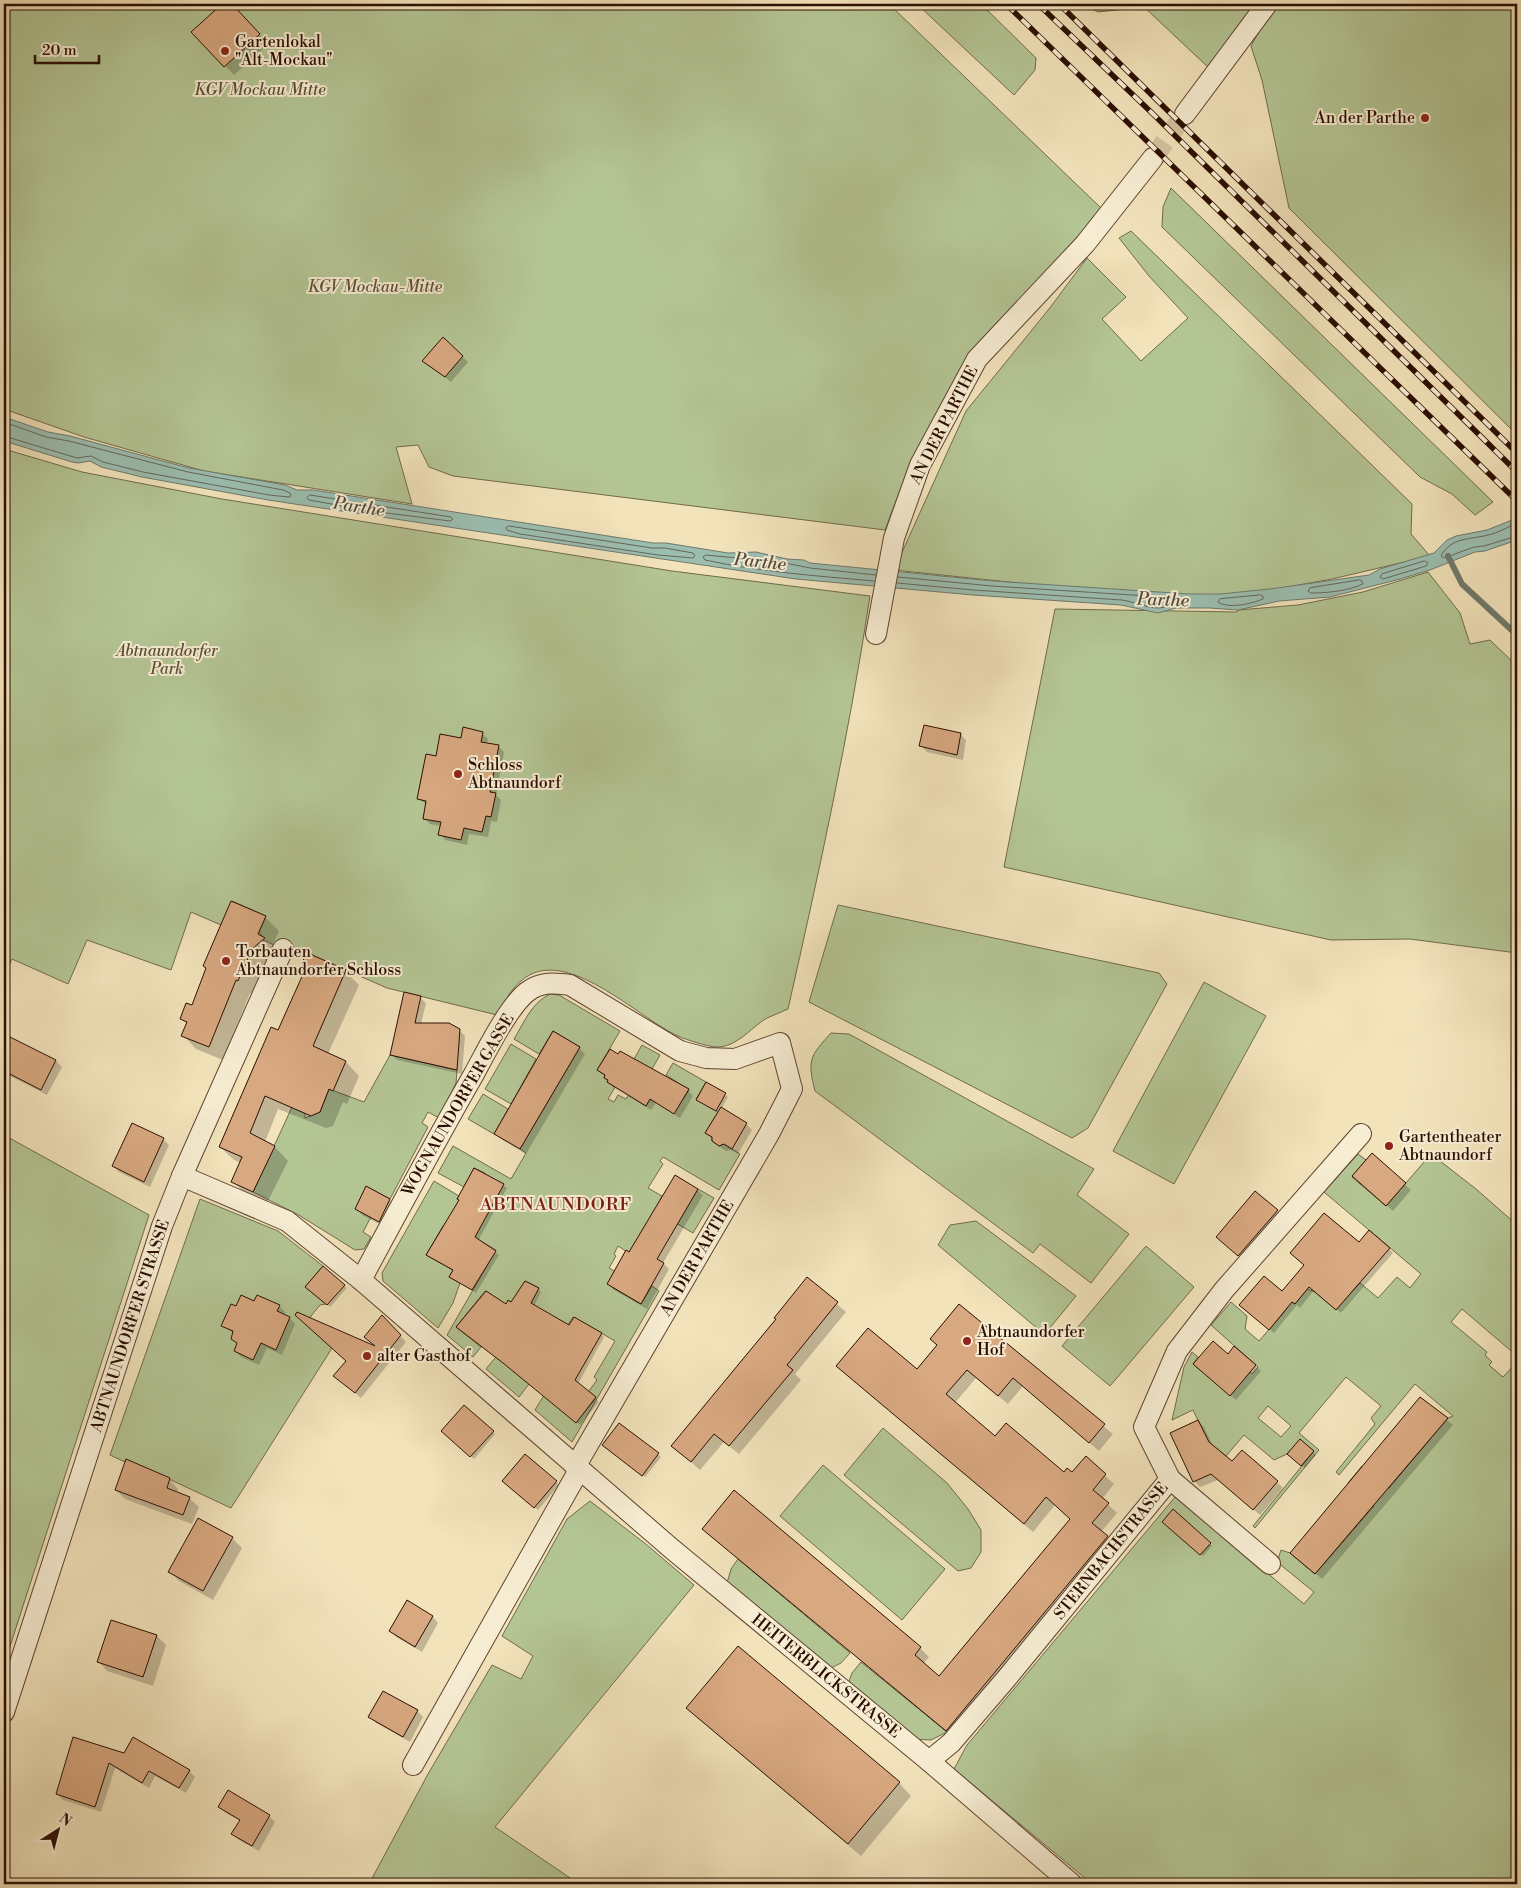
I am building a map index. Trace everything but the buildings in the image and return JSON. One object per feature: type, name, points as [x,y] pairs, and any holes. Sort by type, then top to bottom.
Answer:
[{"type":"street","points":[[1185,114],[1267,4]]},
{"type":"street","name":"AN DER PARTHE","points":[[876,634],[894,538],[920,465],[977,359],[1085,244],[1153,158]]},
{"type":"street","name":"ABTNAUNDORFER STRASSE","points":[[4,1712],[162,1226],[182,1176],[283,949]]},
{"type":"street","name":"WOGNAUNDORFER GASSE","points":[[361,1280],[493,1039],[518,1000],[540,984],[555,983],[570,986],[680,1051],[706,1058],[735,1059],[780,1043]]},
{"type":"street","name":"AN DER PARTHE","points":[[577,1468],[769,1134],[792,1089],[780,1043]]},
{"type":"street","name":"STERNBACHSTRASSE","points":[[929,1761],[952,1743],[994,1694],[1170,1479],[1144,1427],[1177,1351],[1224,1290],[1362,1134]]},
{"type":"street","name":"HEITERBLICKSTRASSE","points":[[182,1176],[287,1221],[361,1280],[672,1550],[929,1761],[1072,1884]]},
{"type":"street","points":[[412,1765],[577,1468]]},
{"type":"street","points":[[1170,1479],[1270,1564]]},
{"type":"green space","points":[[4,4],[889,4],[1101,208],[1066,252],[991,330],[959,371],[908,469],[885,530],[453,476],[429,467],[418,445],[396,447],[412,504],[204,471],[84,437],[4,409]]},
{"type":"green space","points":[[917,4],[981,4],[1036,58],[1035,70],[1014,95]]},
{"type":"green space","points":[[1084,4],[1257,4],[1210,69],[1144,7],[1098,12]]},
{"type":"green space","points":[[1274,4],[1517,4],[1517,435],[1289,208],[1262,80],[1251,46]]},
{"type":"green space","points":[[1171,188],[1493,502],[1475,515],[1452,494],[1420,477],[1162,227],[1163,207]]},
{"type":"green space","points":[[1131,231],[1412,504],[1411,534],[1430,556],[1332,579],[1233,597],[1152,597],[894,570],[966,411],[1049,309],[1087,258],[1126,297],[1102,319],[1141,361],[1188,318],[1149,276],[1119,238]]},
{"type":"green space","name":"Abtnaundorfer Park","points":[[4,449],[82,472],[222,499],[672,571],[870,596],[843,752],[788,1009],[767,1018],[737,1041],[715,1047],[696,1043],[678,1036],[623,1001],[579,977],[558,971],[538,971],[517,985],[497,1015],[387,988],[312,955],[307,955],[303,958],[263,940],[259,932],[266,916],[232,901],[221,925],[191,912],[171,970],[87,940],[68,984],[12,959],[4,976]]},
{"type":"green space","points":[[1428,572],[1460,613],[1470,644],[1490,640],[1517,666],[1517,953],[1410,939],[1331,940],[1004,867],[1055,609],[1237,612],[1238,610],[1298,605],[1363,592]]},
{"type":"green space","points":[[838,905],[1159,973],[1167,984],[1088,1128],[1072,1138],[809,1002]]},
{"type":"green space","points":[[1204,982],[1266,1016],[1174,1184],[1113,1151]]},
{"type":"green space","points":[[550,994],[559,995],[620,1031],[597,1070],[605,1075],[604,1077],[608,1080],[607,1082],[615,1087],[608,1099],[614,1102],[618,1095],[626,1099],[630,1093],[634,1059],[642,1045],[660,1055],[635,1099],[646,1106],[650,1099],[674,1113],[689,1090],[666,1075],[673,1063],[706,1082],[696,1099],[718,1112],[705,1133],[712,1137],[712,1141],[719,1146],[724,1144],[740,1154],[719,1190],[663,1157],[660,1161],[663,1164],[648,1188],[662,1196],[660,1200],[683,1214],[698,1189],[714,1198],[693,1233],[655,1211],[629,1253],[618,1246],[614,1254],[616,1256],[609,1268],[616,1272],[609,1284],[641,1304],[652,1286],[659,1291],[572,1442],[535,1410],[571,1351],[586,1360],[570,1382],[576,1422],[596,1398],[589,1391],[597,1380],[594,1377],[615,1341],[573,1317],[519,1397],[486,1369],[509,1341],[539,1288],[525,1281],[512,1302],[509,1301],[500,1313],[498,1299],[485,1291],[456,1327],[481,1347],[473,1357],[447,1335],[496,1250],[482,1242],[443,1226],[426,1255],[453,1270],[449,1277],[460,1283],[453,1303],[438,1328],[383,1281],[382,1273],[434,1181],[459,1196],[457,1199],[486,1215],[485,1173],[474,1168],[464,1187],[438,1173],[453,1146],[511,1179],[526,1153],[520,1149],[580,1047],[553,1031],[539,1054],[514,1039],[533,1008]]},
{"type":"green space","points":[[831,1033],[849,1034],[1094,1169],[1077,1195],[1129,1234],[1091,1283],[1040,1244],[1033,1253],[815,1091],[811,1072],[812,1059]]},
{"type":"green space","points":[[511,1044],[536,1059],[511,1104],[485,1089]]},
{"type":"green space","points":[[390,1055],[457,1070],[456,1083],[439,1118],[428,1112],[422,1123],[428,1127],[390,1199],[367,1187],[371,1217],[363,1232],[371,1237],[364,1249],[355,1250],[297,1214],[253,1192],[292,1107],[305,1113],[305,1118],[320,1112],[329,1089],[364,1102]]},
{"type":"green space","points":[[483,1094],[508,1109],[494,1134],[468,1119]]},
{"type":"green space","points":[[4,1135],[149,1215],[4,1665]]},
{"type":"green space","points":[[1358,1154],[1366,1160],[1352,1177],[1386,1206],[1431,1154],[1476,1189],[1517,1225],[1517,1356],[1462,1309],[1451,1322],[1487,1352],[1485,1355],[1492,1362],[1489,1365],[1503,1377],[1517,1362],[1517,1884],[1092,1884],[954,1769],[967,1745],[1176,1496],[1304,1604],[1314,1592],[1277,1562],[1281,1550],[1290,1553],[1315,1574],[1374,1506],[1348,1483],[1362,1466],[1389,1488],[1448,1418],[1453,1416],[1415,1384],[1339,1475],[1336,1472],[1375,1424],[1371,1418],[1381,1406],[1346,1377],[1299,1433],[1319,1450],[1255,1528],[1253,1526],[1314,1451],[1300,1440],[1287,1454],[1274,1460],[1244,1435],[1226,1456],[1216,1448],[1213,1451],[1193,1410],[1172,1420],[1184,1367],[1192,1352],[1198,1357],[1193,1364],[1230,1395],[1250,1372],[1252,1374],[1258,1367],[1211,1325],[1231,1302],[1247,1316],[1245,1329],[1259,1341],[1285,1311],[1290,1300],[1295,1304],[1307,1289],[1315,1292],[1336,1309],[1360,1283],[1378,1298],[1397,1277],[1410,1288],[1421,1274],[1324,1192]],"holes":[[[1268,1406],[1291,1426],[1281,1437],[1258,1418]]]},
{"type":"green space","points":[[200,1199],[278,1231],[323,1266],[305,1287],[326,1304],[320,1305],[311,1316],[308,1326],[332,1348],[231,1508],[126,1459],[125,1462],[110,1455]]},
{"type":"green space","points":[[976,1221],[1076,1296],[1049,1329],[1038,1329],[938,1245],[950,1225]]},
{"type":"green space","points":[[1146,1246],[1194,1287],[1110,1386],[1062,1346]]},
{"type":"green space","points":[[883,1428],[947,1483],[968,1509],[981,1530],[981,1552],[971,1568],[958,1571],[844,1475]]},
{"type":"green space","points":[[823,1465],[945,1569],[902,1620],[780,1516]]},
{"type":"green space","points":[[590,1501],[647,1545],[694,1585],[495,1827],[579,1884],[369,1884],[428,1774],[492,1665],[521,1679],[533,1656],[502,1636],[567,1519]]},
{"type":"green space","points":[[738,1559],[850,1653],[841,1663],[829,1669],[727,1583],[731,1569]]},
{"type":"green space","points":[[861,1662],[947,1732],[931,1740],[912,1739],[848,1684],[852,1673]]},
{"type":"water","name":"Parthe","points":[[4,417],[48,432],[70,436],[189,468],[285,485],[297,490],[313,490],[728,553],[756,552],[787,559],[804,560],[810,563],[993,581],[1189,594],[1220,594],[1369,575],[1380,569],[1434,553],[1447,540],[1456,536],[1487,530],[1517,518],[1517,540],[1485,551],[1475,552],[1430,570],[1330,597],[1279,601],[1238,610],[1176,608],[1158,613],[1121,605],[973,595],[796,579],[268,500],[142,477],[101,467],[90,461],[72,462],[4,441]]},
{"type":"waterway","points":[[1448,556],[1462,584],[1517,635]]},
{"type":"tunnel","points":[[1153,158],[1185,114]]},
{"type":"railway","points":[[1006,4],[1517,501]]},
{"type":"railway","points":[[1038,4],[1152,113],[1517,472]]},
{"type":"railway","points":[[1059,4],[1517,453]]},
{"type":"place","name":"Gartenlokal \"Alt-Mockau\"","points":[[225,51]]},
{"type":"place","name":"An der Parthe","points":[[1425,118]]},
{"type":"place","name":"Schloss Abtnaundorf","points":[[458,774]]},
{"type":"place","name":"Torbauten Abtnaundorfer Schloss","points":[[226,961]]},
{"type":"place","name":"Gartentheater Abtnaundorf","points":[[1389,1146]]},
{"type":"place","name":"Abtnaundorfer Hof","points":[[967,1341]]},
{"type":"place","name":"alter Gasthof","points":[[367,1356]]},
{"type":"district","name":"ABTNAUNDORF","points":[[556,1204]]},
{"type":"park label","name":"KGV Mockau Mitte","points":[[260,90]]},
{"type":"park label","name":"KGV Mockau-Mitte","points":[[375,287]]}]
